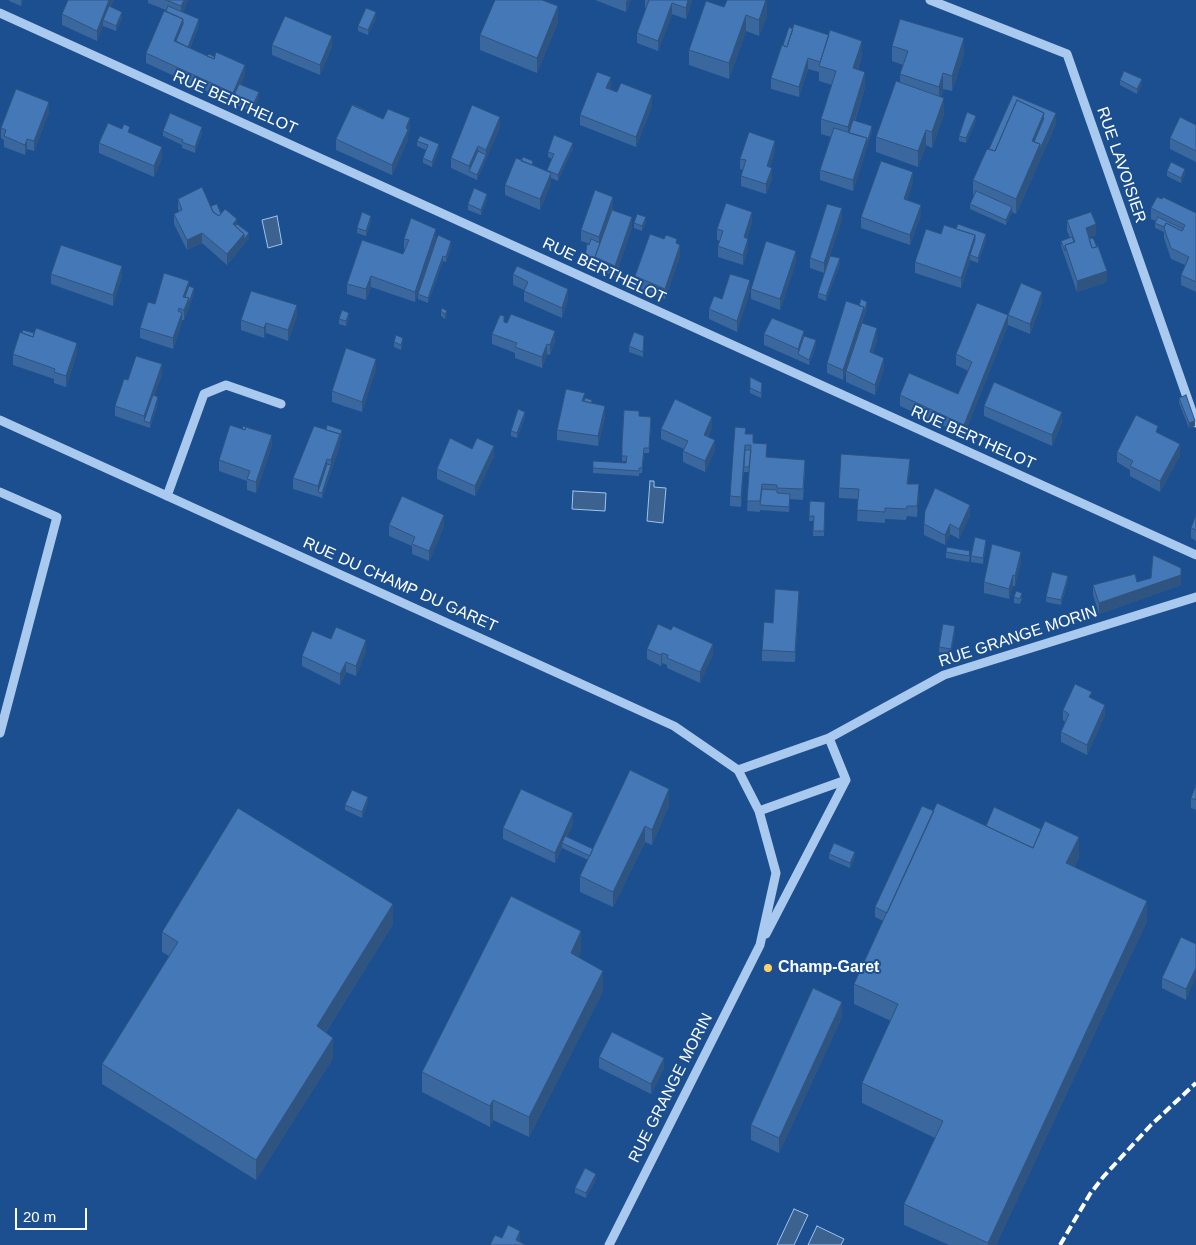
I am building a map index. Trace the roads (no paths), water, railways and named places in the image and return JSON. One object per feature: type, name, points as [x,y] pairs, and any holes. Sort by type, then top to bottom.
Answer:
[{"type":"street","name":"RUE LAVOISIER","points":[[930,0],[1067,54],[1196,423]]},
{"type":"street","name":"RUE BERTHELOT","points":[[0,13],[1196,555]]},
{"type":"street","points":[[167,496],[204,394],[226,385],[281,404]]},
{"type":"street","name":"RUE DU CHAMP DU GARET","points":[[0,420],[674,726],[738,770],[759,811]]},
{"type":"street","points":[[0,492],[56,518],[0,733]]},
{"type":"street","name":"RUE GRANGE MORIN","points":[[738,770],[829,738],[944,675],[1196,597]]},
{"type":"street","points":[[759,811],[846,780],[829,738]]},
{"type":"street","name":"RUE GRANGE MORIN","points":[[609,1245],[760,945],[846,780]]},
{"type":"street","name":"RUE GRANGE MORIN","points":[[759,811],[776,874],[760,945]]},
{"type":"water","points":[[277,216],[282,244],[268,248],[262,220]]},
{"type":"water","points":[[650,481],[654,481],[654,487],[666,488],[663,523],[647,521]]},
{"type":"water","points":[[573,491],[606,493],[605,511],[572,509]]},
{"type":"water","points":[[794,1209],[808,1215],[794,1245],[777,1245]]},
{"type":"water","points":[[817,1226],[844,1239],[841,1245],[808,1245]]},
{"type":"railway","points":[[1060,1245],[1090,1194],[1104,1176],[1151,1125],[1196,1083]]},
{"type":"place","name":"Champ-Garet","points":[[768,968]]}]
